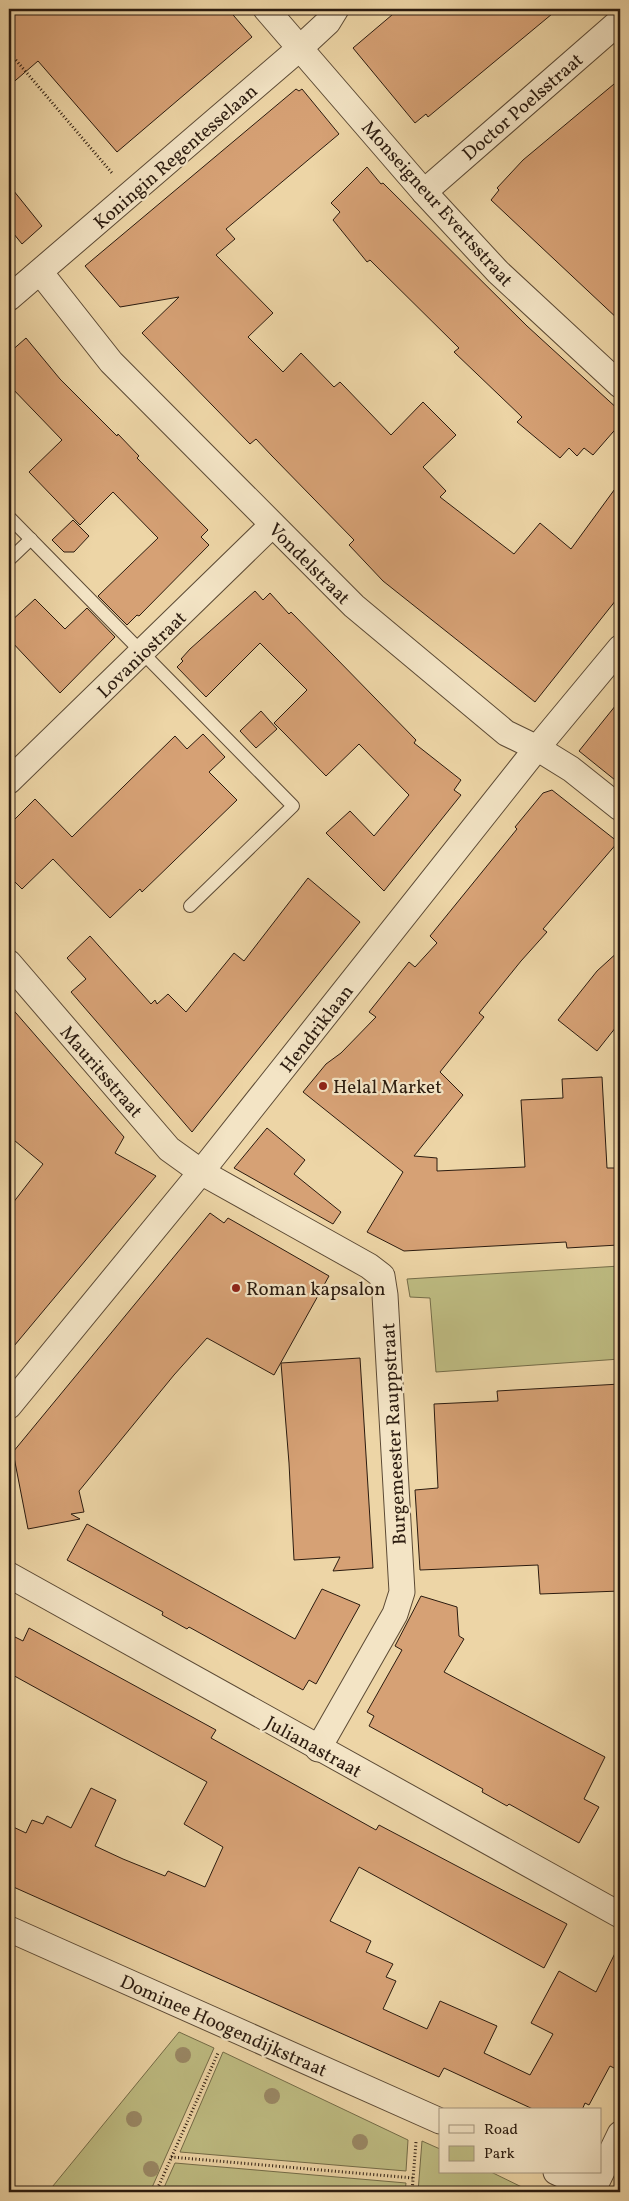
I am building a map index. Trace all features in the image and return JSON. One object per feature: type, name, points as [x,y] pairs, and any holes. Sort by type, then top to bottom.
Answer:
[{"type":"street","name":"Monseigneur Evertsstraat","points":[[266,9],[424,192],[498,272],[620,386]]},
{"type":"street","name":"Koningin Regentesselaan","points":[[9,298],[300,48],[328,22],[336,9]]},
{"type":"street","name":"Doctor Poelsstraat","points":[[424,192],[620,21]]},
{"type":"street","name":"Vondelstraat","points":[[40,272],[111,362],[354,606],[506,733],[537,748],[571,769],[620,808]]},
{"type":"street","name":"Lovaniostraat","points":[[9,781],[272,525]]},
{"type":"street","name":"Hendriklaan","points":[[9,1406],[201,1172],[537,748],[620,648]]},
{"type":"street","name":"Mauritsstraat","points":[[9,962],[169,1149],[201,1172]]},
{"type":"street","name":"Burgemeester Rauppstraat","points":[[201,1172],[369,1266],[382,1276],[386,1295],[402,1592],[395,1614],[318,1749]]},
{"type":"street","name":"Julianastraat","points":[[9,1575],[318,1749],[620,1914]]},
{"type":"street","name":"Dominee Hoogendijkstraat","points":[[9,1929],[429,2116]]},
{"type":"street","points":[[602,2171],[620,2134]]},
{"type":"street","points":[[560,2174],[592,2191],[600,2174]]},
{"type":"lane","points":[[9,517],[293,806],[190,906]]},
{"type":"lane","points":[[9,560],[30,539]]},
{"type":"path","points":[[9,52],[130,194]]},
{"type":"path","points":[[156,2192],[229,2027]]},
{"type":"path","points":[[412,2192],[413,2178],[429,2116]]},
{"type":"path","points":[[171,2157],[413,2178]]},
{"type":"green space","points":[[620,1266],[620,1359],[436,1372],[430,1298],[410,1297],[407,1279]]},
{"type":"green space","points":[[179,2032],[214,2048],[150,2192],[48,2192]]},
{"type":"green space","points":[[223,2052],[408,2140],[406,2171],[180,2152]]},
{"type":"green space","points":[[422,2141],[439,2149],[439,2174],[495,2174],[532,2192],[418,2192]]},
{"type":"green space","points":[[175,2163],[406,2183],[405,2192],[162,2192]]},
{"type":"building","points":[[9,9],[228,9],[252,37],[117,152],[38,61],[9,86]]},
{"type":"building","points":[[399,9],[558,9],[428,117],[426,114],[415,123],[353,48]]},
{"type":"building","points":[[620,79],[620,321],[491,200],[499,190],[497,188],[523,160]]},
{"type":"building","points":[[296,89],[299,91],[302,89],[339,134],[226,229],[235,239],[216,255],[273,313],[248,337],[283,372],[301,353],[334,387],[340,382],[391,435],[423,402],[456,435],[423,467],[446,491],[440,497],[514,554],[540,523],[571,549],[620,482],[620,595],[535,702],[383,581],[349,545],[354,540],[256,439],[250,444],[142,333],[179,297],[120,307],[85,266]]},
{"type":"building","points":[[367,167],[381,184],[383,183],[527,326],[620,411],[620,424],[593,455],[584,448],[577,456],[569,448],[560,458],[517,422],[522,417],[454,352],[459,348],[370,260],[367,262],[333,220],[340,212],[331,203]]},
{"type":"building","points":[[9,185],[42,226],[22,244],[9,228]]},
{"type":"building","points":[[26,338],[60,379],[117,436],[118,434],[139,456],[137,458],[208,530],[201,537],[209,545],[139,616],[137,615],[127,625],[98,596],[158,538],[113,492],[80,525],[29,472],[62,440],[9,385],[9,353]]},
{"type":"building","points":[[73,520],[89,536],[74,552],[64,552],[52,540]]},
{"type":"building","points":[[255,591],[263,600],[270,593],[289,614],[291,612],[416,740],[414,743],[461,780],[454,790],[461,795],[384,891],[326,833],[350,811],[374,836],[409,795],[359,744],[326,776],[274,723],[307,690],[260,643],[206,697],[177,667],[190,649]]},
{"type":"building","points":[[35,599],[65,629],[87,608],[115,637],[60,693],[9,639],[9,623]]},
{"type":"building","points":[[620,700],[620,784],[579,751]]},
{"type":"building","points":[[261,711],[277,729],[256,748],[240,731]]},
{"type":"building","points":[[203,734],[225,757],[209,772],[237,800],[142,892],[140,889],[110,918],[53,859],[22,889],[9,876],[9,825],[35,799],[72,837],[175,736],[187,749]]},
{"type":"building","points":[[552,790],[618,842],[543,929],[547,932],[479,1013],[484,1017],[440,1072],[463,1095],[414,1156],[437,1158],[437,1171],[525,1167],[521,1100],[563,1098],[562,1079],[602,1077],[607,1168],[615,1168],[618,1245],[567,1248],[566,1242],[404,1251],[367,1232],[403,1172],[303,1092],[326,1064],[341,1053],[376,1017],[369,1012],[409,962],[415,967],[437,943],[430,936],[517,829],[515,827],[543,793]]},
{"type":"building","points":[[308,878],[360,922],[192,1132],[71,992],[86,979],[67,958],[90,936],[151,1004],[155,1000],[157,1004],[168,994],[186,1012],[234,953],[244,961]]},
{"type":"building","points":[[620,950],[620,1022],[597,1051],[558,1020],[597,971]]},
{"type":"building","points":[[9,1005],[124,1137],[115,1153],[156,1176],[9,1352],[9,1208],[43,1164],[9,1136]]},
{"type":"building","points":[[267,1128],[305,1160],[294,1174],[341,1212],[333,1224],[234,1168]]},
{"type":"building","points":[[210,1213],[224,1223],[228,1218],[329,1276],[274,1375],[207,1338],[174,1375],[79,1491],[84,1512],[71,1514],[80,1519],[28,1529],[13,1452]]},
{"type":"building","points":[[360,1358],[373,1568],[333,1571],[340,1557],[294,1560],[281,1363]]},
{"type":"building","points":[[620,1384],[620,1591],[540,1594],[538,1565],[420,1570],[415,1490],[438,1488],[434,1404],[498,1401],[497,1391]]},
{"type":"building","points":[[87,1524],[295,1639],[322,1589],[360,1605],[316,1684],[309,1680],[303,1690],[189,1627],[187,1629],[162,1615],[163,1612],[67,1560]]},
{"type":"building","points":[[421,1596],[457,1607],[459,1636],[464,1639],[444,1672],[605,1757],[584,1799],[599,1807],[579,1843],[509,1804],[507,1806],[482,1792],[483,1789],[369,1726],[374,1716],[367,1712],[402,1650],[395,1646]]},
{"type":"building","points":[[29,1628],[216,1730],[211,1738],[376,1830],[379,1825],[567,1924],[544,1968],[359,1867],[330,1921],[371,1941],[366,1952],[393,1964],[386,1977],[396,1981],[383,2009],[427,2029],[440,2001],[497,2026],[484,2053],[530,2075],[553,2034],[531,2023],[559,1971],[596,1992],[620,1943],[620,2071],[610,2066],[589,2105],[585,2103],[583,2108],[531,2108],[444,2068],[439,2077],[9,1885],[9,1825],[26,1833],[32,1820],[43,1824],[47,1816],[71,1828],[91,1788],[116,1800],[95,1846],[123,1859],[165,1876],[168,1871],[205,1887],[223,1847],[184,1824],[207,1782],[9,1673],[9,1634],[23,1641]]},
{"type":"place","name":"Helal Market","points":[[323,1086]]},
{"type":"place","name":"Roman kapsalon","points":[[236,1288]]}]
